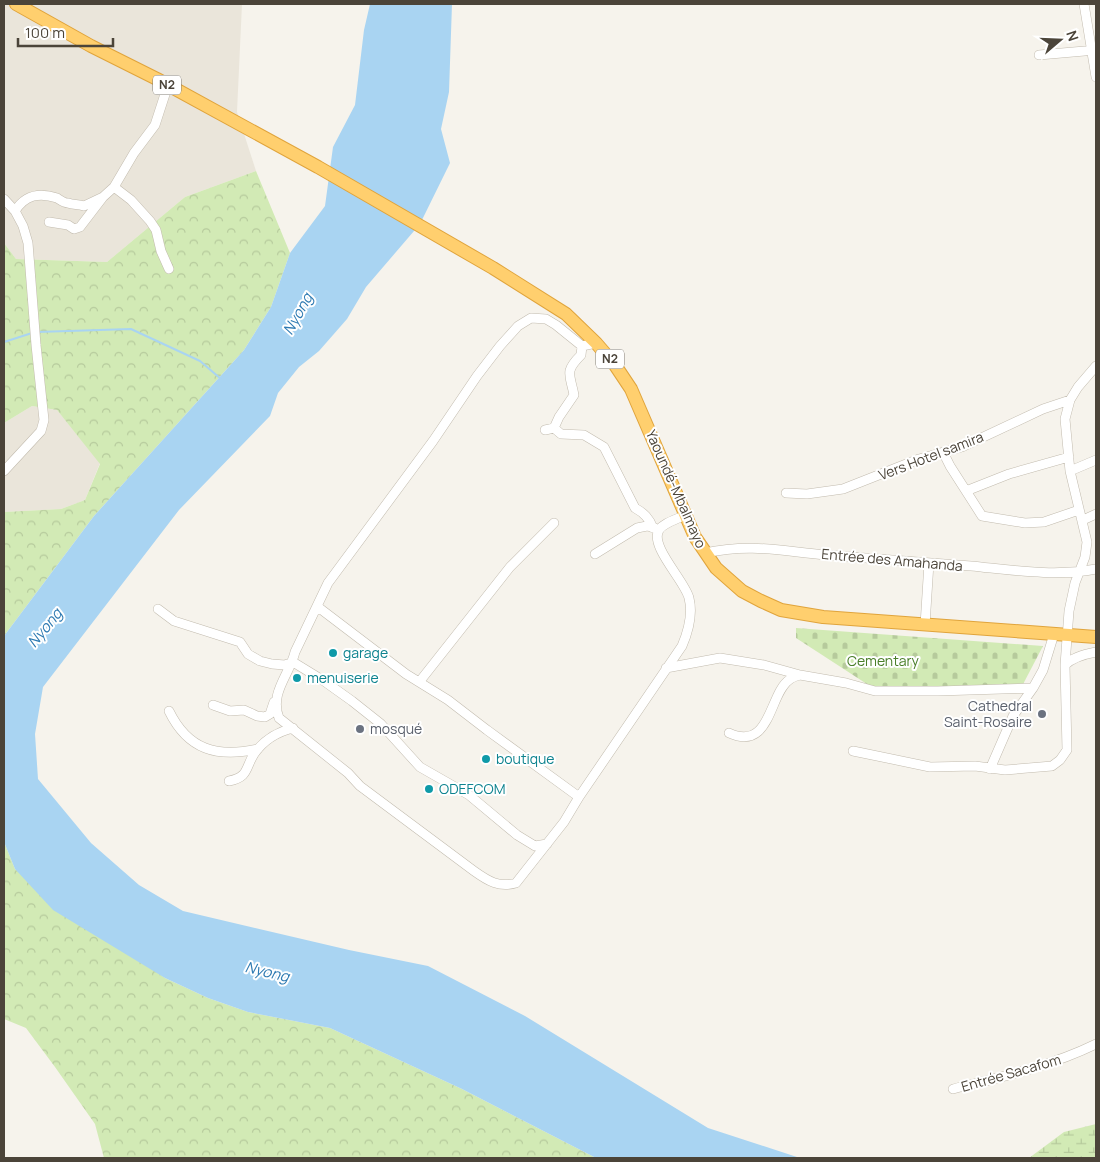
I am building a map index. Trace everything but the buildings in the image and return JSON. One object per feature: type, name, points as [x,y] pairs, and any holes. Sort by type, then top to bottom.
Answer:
[{"type":"highway","name":"N2","points":[[16,4],[91,46],[168,85]]},
{"type":"highway","name":"Yaoundé-Mbalmayo","points":[[168,85],[318,167],[493,268],[566,314],[596,343],[615,365],[631,389],[695,537],[716,568],[742,591],[781,610],[823,617],[1096,637]]},
{"type":"street","points":[[1084,4],[1095,51],[1096,77]]},
{"type":"street","points":[[1039,55],[1095,51]]},
{"type":"street","points":[[49,222],[68,225],[74,228],[80,227],[103,197],[114,187],[134,153],[155,125],[168,85]]},
{"type":"street","points":[[114,187],[131,200],[150,221],[156,230],[161,251],[169,269]]},
{"type":"street","points":[[15,211],[20,203],[36,195],[56,198],[68,204],[76,203],[84,206],[103,197]]},
{"type":"street","points":[[4,199],[15,211],[23,226],[28,243],[44,420],[41,430],[4,471]]},
{"type":"street","points":[[213,706],[230,711],[244,710],[257,716],[265,717],[270,714],[286,672],[328,583],[433,441],[488,361],[518,326],[531,318],[546,319],[582,346]]},
{"type":"street","points":[[582,346],[596,343]]},
{"type":"street","points":[[276,698],[275,705],[279,718],[348,773],[360,786],[474,871],[492,882],[506,886],[516,883],[564,822],[682,646],[687,634],[691,607],[686,589],[658,546],[656,528],[644,512],[635,508],[604,448],[584,435],[561,434],[549,429],[574,395],[569,370],[581,355],[582,346]]},
{"type":"street","points":[[853,751],[930,767],[975,766],[1005,770],[1052,766],[1060,760],[1067,750],[1065,665],[1070,598],[1085,557],[1087,542],[1070,471],[1065,419],[1070,400],[1078,387],[1096,366]]},
{"type":"street","name":"Vers Hotel samira","points":[[786,493],[807,494],[843,488],[919,459],[962,447],[1042,409],[1070,400]]},
{"type":"street","points":[[943,452],[982,516],[1025,523],[1044,522],[1079,510]]},
{"type":"street","points":[[966,491],[1009,474],[1069,457]]},
{"type":"street","points":[[1070,471],[1096,460]]},
{"type":"street","points":[[1082,520],[1096,514]]},
{"type":"street","points":[[595,554],[636,528],[647,526],[656,528],[685,515]]},
{"type":"street","points":[[420,681],[510,567],[554,523]]},
{"type":"street","name":"Entrée des Amahanda","points":[[705,553],[726,548],[759,547],[824,555],[929,562],[1032,572],[1080,572],[1096,569]]},
{"type":"street","points":[[925,625],[929,562]]},
{"type":"street","points":[[318,607],[406,674],[448,700],[579,797]]},
{"type":"street","points":[[158,609],[174,621],[240,642],[248,654],[260,661],[272,664],[292,662],[324,681],[380,724],[420,767],[468,794],[517,835],[535,846],[547,844]]},
{"type":"street","points":[[990,769],[1013,716],[1043,670],[1054,634]]},
{"type":"street","points":[[1065,665],[1069,661],[1085,654],[1096,652]]},
{"type":"street","points":[[666,668],[720,658],[764,665],[800,675],[846,683],[875,691],[1033,688]]},
{"type":"street","points":[[729,733],[737,737],[744,737],[757,732],[769,716],[788,680],[800,675]]},
{"type":"street","points":[[169,710],[183,734],[215,752],[229,753],[258,749]]},
{"type":"street","points":[[229,781],[240,779],[245,774],[258,749],[271,737],[293,728]]},
{"type":"street","name":"Entrée Sacafom","points":[[953,1089],[1018,1074],[1064,1058],[1096,1044]]},
{"type":"shaded area","points":[[4,4],[242,4],[237,112],[256,171],[185,197],[107,262],[16,259],[4,243]]},
{"type":"shaded area","points":[[32,406],[57,410],[100,463],[85,500],[61,509],[4,512],[4,423]]},
{"type":"green space","points":[[256,171],[290,253],[271,307],[244,350],[94,516],[4,636],[4,512],[61,509],[85,500],[100,464],[57,410],[32,406],[4,423],[4,243],[16,259],[107,262],[185,197]]},
{"type":"green space","name":"Cementary","points":[[796,628],[1043,646],[1020,690],[873,688],[796,638]]},
{"type":"green space","points":[[4,842],[15,869],[165,978],[208,998],[248,1012],[330,1028],[462,1089],[596,1158],[104,1158],[95,1124],[55,1067],[26,1028],[4,1019]]},
{"type":"green space","points":[[1096,1124],[1096,1158],[1029,1158],[1064,1132]]},
{"type":"water","name":"Nyong","points":[[370,4],[452,4],[449,92],[441,129],[450,163],[420,224],[366,287],[347,319],[319,351],[299,367],[278,393],[270,416],[179,510],[43,687],[35,734],[38,779],[91,843],[139,885],[183,911],[349,950],[428,966],[525,1016],[708,1128],[800,1158],[596,1158],[462,1089],[330,1028],[248,1012],[208,998],[165,978],[53,910],[15,869],[4,842],[4,636],[94,516],[244,350],[271,307],[290,253],[325,206],[333,147],[355,105],[364,30]]},
{"type":"waterway","points":[[37,332],[131,329],[200,361],[221,379]]},
{"type":"waterway","points":[[4,342],[32,333]]},
{"type":"place","name":"garage","points":[[333,653]]},
{"type":"place","name":"menuiserie","points":[[297,678]]},
{"type":"place","name":"Cathedral Saint-Rosaire","points":[[1042,714]]},
{"type":"place","name":"mosqué","points":[[360,729]]},
{"type":"place","name":"boutique","points":[[486,759]]},
{"type":"place","name":"ODEFCOM","points":[[429,789]]}]
